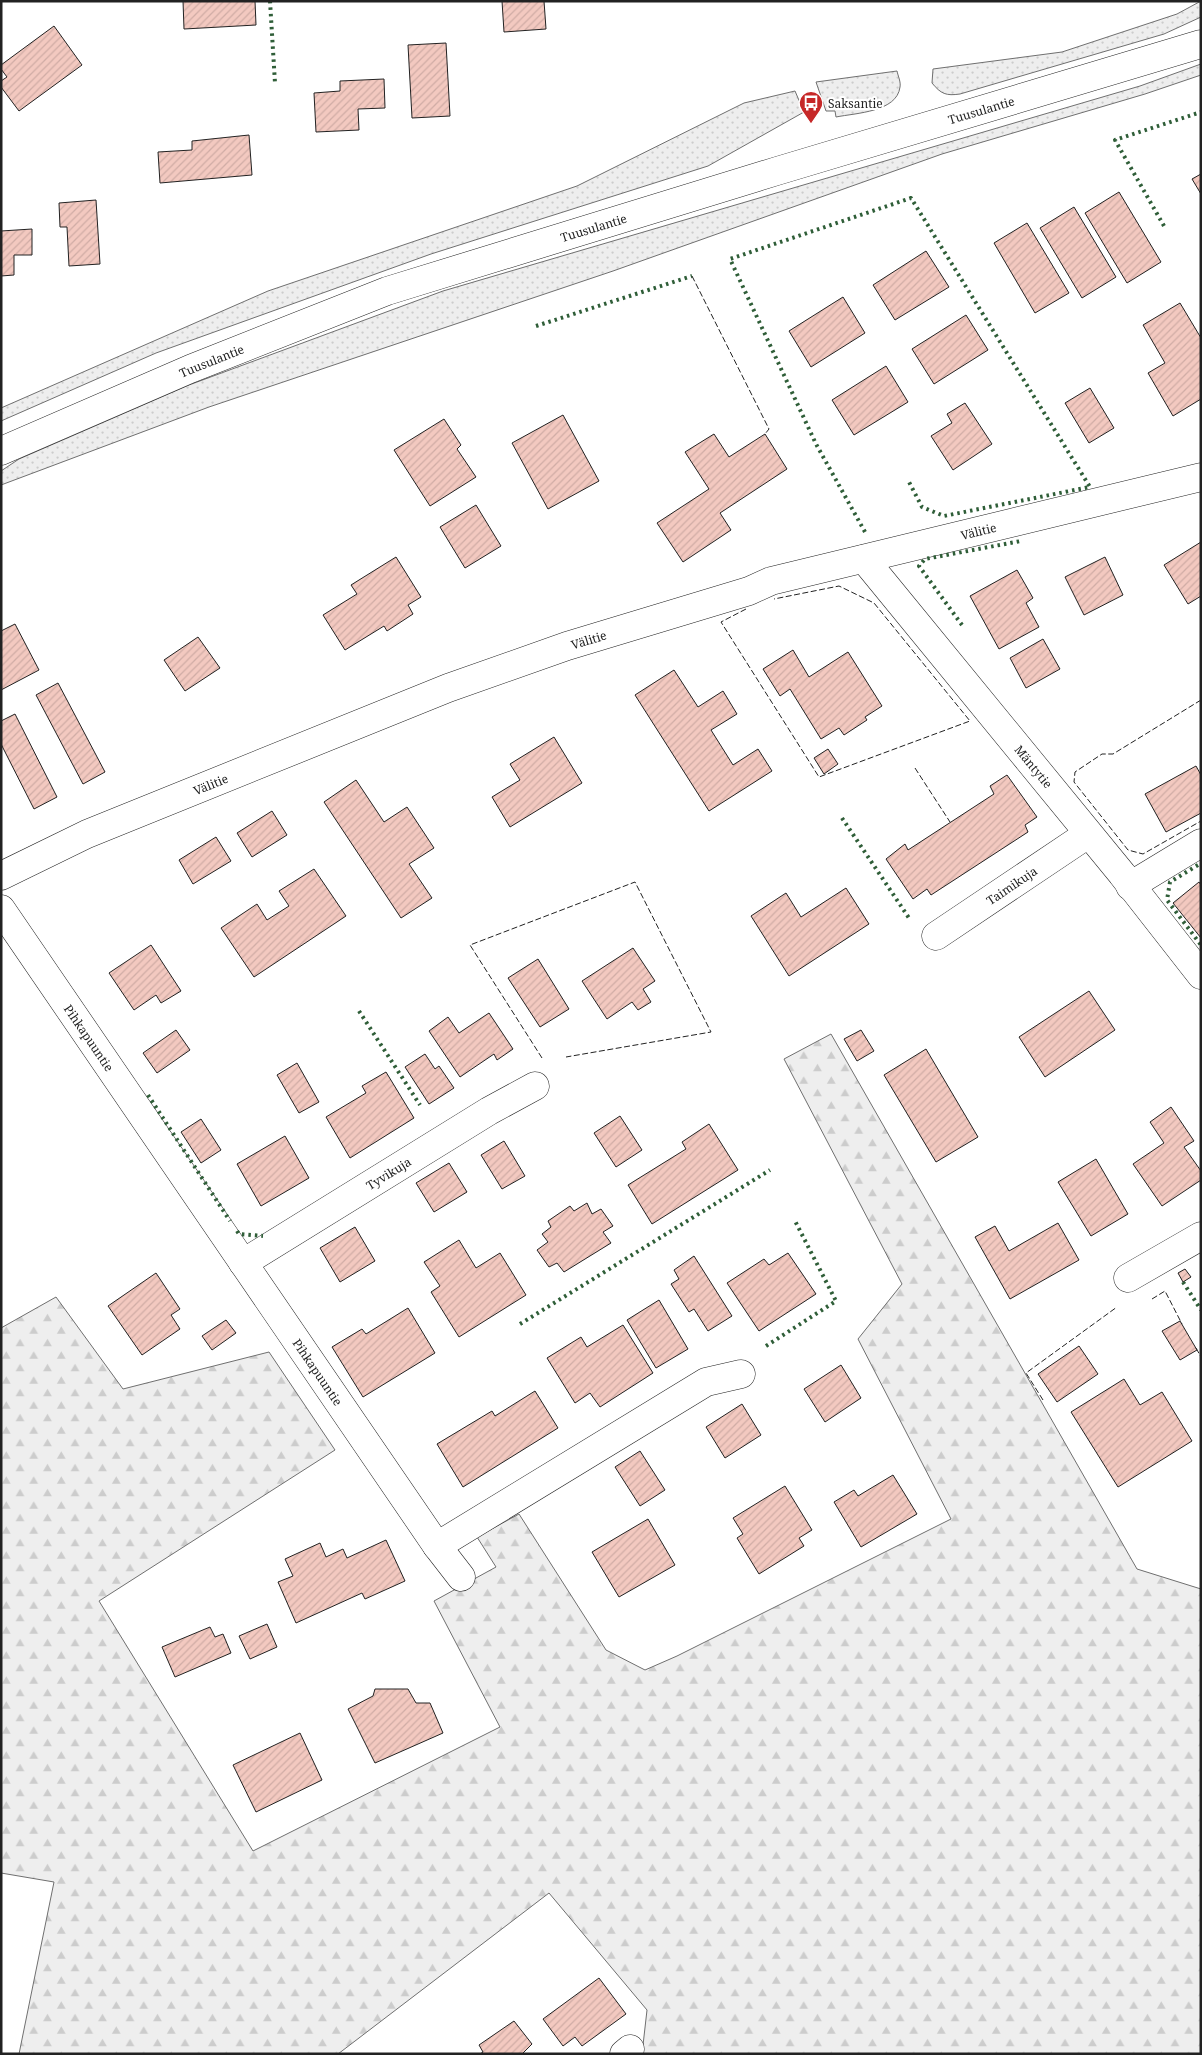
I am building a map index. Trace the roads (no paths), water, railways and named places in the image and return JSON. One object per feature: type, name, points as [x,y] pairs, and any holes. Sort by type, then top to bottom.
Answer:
[{"type":"street","name":"Tuusulantie","points":[[1,451],[190,369],[387,291],[777,171],[1201,44]]},
{"type":"street","name":"Välitie","points":[[1,876],[87,834],[448,688],[567,646],[771,582],[1201,477]]},
{"type":"street","name":"Mäntytie","points":[[864,559],[1201,975]]},
{"type":"street","name":"Taimikuja","points":[[936,936],[1088,834]]},
{"type":"street","points":[[1130,886],[1201,843]]},
{"type":"street","name":"Pihkapuuntie","points":[[1,910],[437,1546],[461,1577]]},
{"type":"street","name":"Tyvikuja","points":[[243,1263],[488,1111],[535,1086]]},
{"type":"street","points":[[1128,1278],[1201,1236]]},
{"type":"street","points":[[437,1546],[706,1382],[741,1374]]},
{"type":"place","name":"Saksantie","points":[[811,124]]}]
